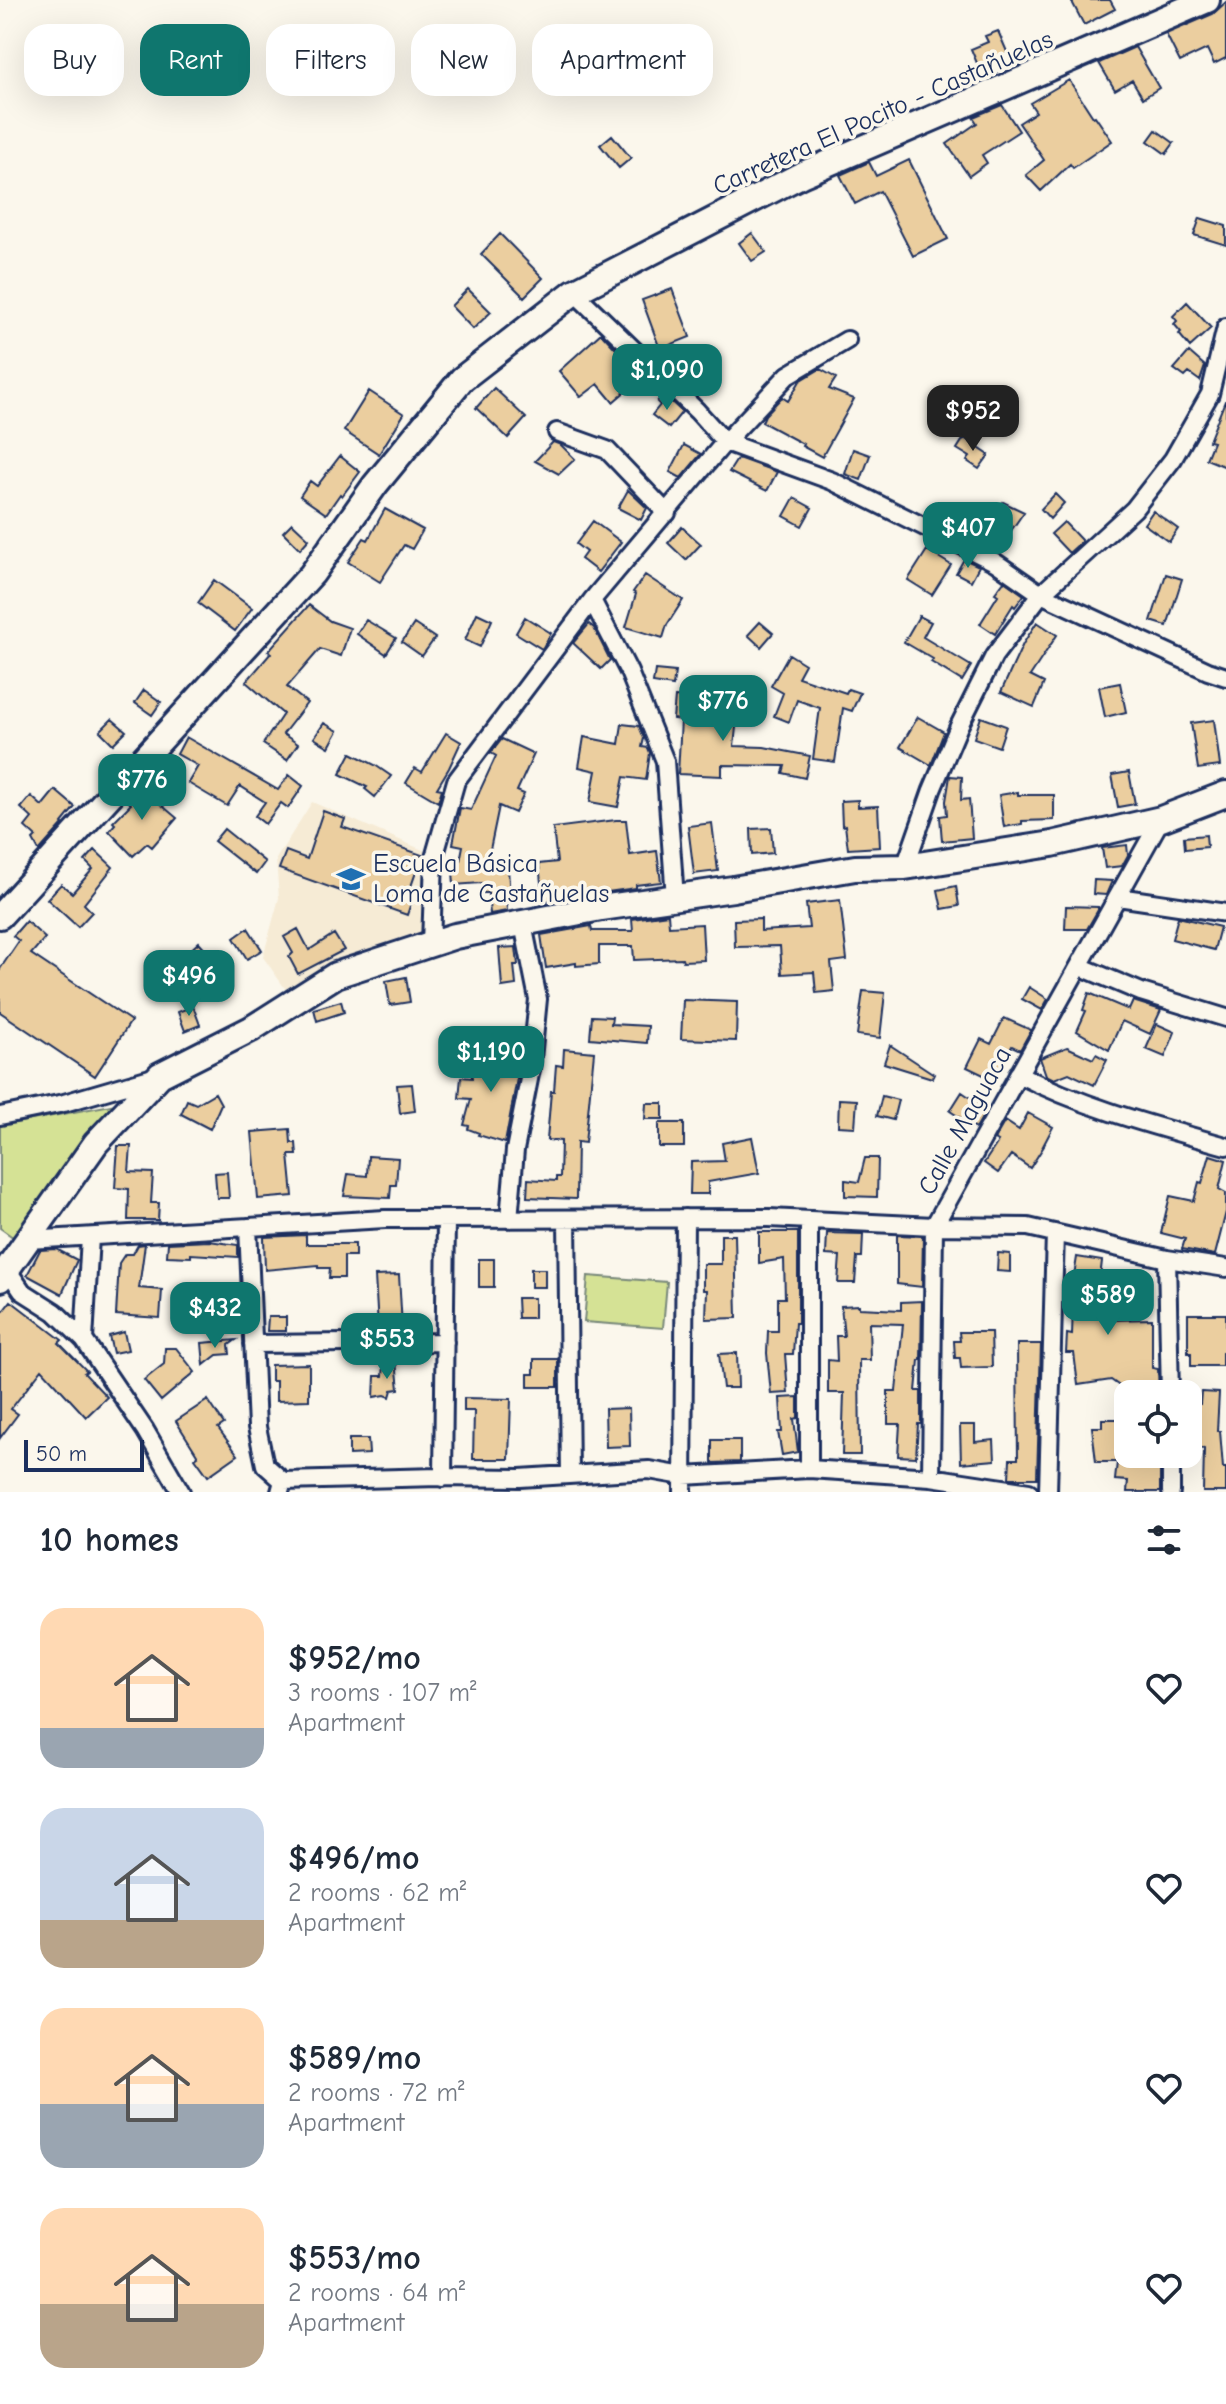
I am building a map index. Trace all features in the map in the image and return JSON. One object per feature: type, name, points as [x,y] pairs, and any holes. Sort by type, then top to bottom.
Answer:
[{"type":"main road","name":"Carretera El Pocito - Castañuelas","points":[[0,916],[312,574],[375,485],[462,379],[574,292],[801,175],[1207,0]]},
{"type":"main road","points":[[2,1269],[28,1240],[96,1143],[160,1075],[251,1029],[336,975],[455,936],[601,908],[855,868],[905,867],[1052,844],[1161,819],[1226,794]]},
{"type":"street","points":[[574,292],[725,442],[832,481],[995,562],[1041,594],[1226,677]]},
{"type":"street","points":[[905,867],[932,790],[994,656],[1041,594],[1134,509],[1173,459],[1210,394],[1226,327]]},
{"type":"street","points":[[431,944],[434,858],[456,781],[592,600],[725,442],[788,375],[847,340]]},
{"type":"street","points":[[557,432],[607,450],[667,513]]},
{"type":"street","points":[[592,600],[629,672],[665,761],[675,898]]},
{"type":"street","name":"Calle Maguaca","points":[[931,1477],[934,1226],[1161,819]]},
{"type":"street","points":[[1118,897],[1226,913]]},
{"type":"street","points":[[509,1219],[515,1150],[531,1069],[538,999],[523,924]]},
{"type":"street","points":[[1079,966],[1141,992],[1226,1018]]},
{"type":"street","points":[[1018,1074],[1055,1093],[1100,1110],[1226,1146]]},
{"type":"street","points":[[0,1116],[64,1103],[160,1075]]},
{"type":"street","points":[[683,1484],[685,1218]]},
{"type":"street","points":[[28,1240],[385,1219],[809,1220],[1028,1227],[1167,1259],[1226,1268]]},
{"type":"street","points":[[443,1478],[446,1219]]},
{"type":"street","points":[[567,1219],[570,1475]]},
{"type":"street","points":[[809,1220],[809,1469]]},
{"type":"street","points":[[248,1227],[257,1427],[265,1465],[281,1486],[649,1470],[683,1484],[809,1469],[931,1477],[1029,1492]]},
{"type":"street","points":[[1048,1492],[1055,1233]]},
{"type":"street","points":[[84,1340],[90,1237]]},
{"type":"street","points":[[1167,1259],[1170,1380]]},
{"type":"street","points":[[2,1269],[22,1291],[55,1312],[84,1340],[145,1430],[177,1491]]},
{"type":"street","points":[[253,1344],[445,1342]]},
{"type":"street","points":[[1171,1468],[1171,1492]]},
{"type":"shaded area","name":"Escuela Básica Loma de Castañuelas","points":[[312,802],[425,851],[425,936],[359,955],[289,994],[263,957],[279,898],[276,859]]},
{"type":"green space","points":[[119,1105],[117,1111],[14,1238],[0,1228],[0,1126]]},
{"type":"green space","points":[[588,1276],[667,1282],[663,1328],[584,1322]]},
{"type":"building","points":[[1071,0],[1110,0],[1115,9],[1084,25]]},
{"type":"building","points":[[1226,2],[1226,58],[1214,64],[1207,49],[1180,62],[1166,34],[1213,14]]},
{"type":"building","points":[[998,31],[1008,54],[979,68],[971,49],[988,42],[985,36]]},
{"type":"building","points":[[1135,47],[1159,88],[1143,98],[1132,80],[1115,90],[1099,63]]},
{"type":"building","points":[[1069,80],[1112,141],[1073,168],[1070,164],[1041,191],[1026,175],[1044,160],[1019,123],[1036,112],[1030,103]]},
{"type":"building","points":[[1002,105],[1019,131],[982,155],[987,163],[969,176],[947,144],[977,123],[973,117]]},
{"type":"building","points":[[1156,130],[1174,143],[1166,154],[1148,141]]},
{"type":"building","points":[[612,135],[631,158],[619,168],[600,145]]},
{"type":"building","points":[[909,160],[948,239],[913,256],[880,191],[855,204],[840,175],[869,162],[876,176]]},
{"type":"building","points":[[1200,218],[1226,226],[1226,245],[1194,235]]},
{"type":"building","points":[[752,233],[766,252],[752,261],[739,243]]},
{"type":"building","points":[[500,234],[543,278],[524,297],[481,254]]},
{"type":"building","points":[[468,289],[491,312],[473,329],[451,306]]},
{"type":"building","points":[[672,289],[690,337],[660,349],[642,300]]},
{"type":"building","points":[[1187,302],[1211,328],[1190,347],[1179,334],[1181,332],[1174,324],[1177,321],[1173,316]]},
{"type":"building","points":[[601,333],[642,377],[613,402],[598,384],[581,397],[559,371]]},
{"type":"building","points":[[1189,352],[1205,366],[1200,381],[1189,373],[1185,377],[1174,369]]},
{"type":"building","points":[[820,369],[836,378],[829,389],[854,399],[822,457],[762,422],[782,397],[788,401],[800,381]]},
{"type":"building","points":[[494,388],[526,418],[508,438],[476,408]]},
{"type":"building","points":[[369,391],[404,414],[379,454],[344,431]]},
{"type":"building","points":[[663,394],[682,412],[669,428],[652,415],[660,405],[657,402]]},
{"type":"building","points":[[1225,401],[1226,467],[1206,459],[1213,442],[1209,441]]},
{"type":"building","points":[[964,438],[989,455],[979,469],[967,461],[970,457],[957,449]]},
{"type":"building","points":[[553,442],[561,445],[575,459],[559,474],[535,461]]},
{"type":"building","points":[[684,445],[701,454],[681,478],[670,472]]},
{"type":"building","points":[[853,449],[870,455],[861,480],[845,474]]},
{"type":"building","points":[[340,456],[360,472],[326,514],[300,496],[310,481],[317,486]]},
{"type":"building","points":[[738,458],[777,472],[767,491],[729,472]]},
{"type":"building","points":[[628,490],[647,508],[641,520],[618,508]]},
{"type":"building","points":[[1055,494],[1064,503],[1050,519],[1041,509]]},
{"type":"building","points":[[794,498],[812,508],[802,526],[784,516]]},
{"type":"building","points":[[1003,502],[1024,512],[1001,545],[985,534],[1000,514],[996,512]]},
{"type":"building","points":[[385,509],[423,530],[412,549],[404,545],[380,582],[348,562],[364,538],[368,540]]},
{"type":"building","points":[[1153,511],[1178,529],[1169,542],[1144,524]]},
{"type":"building","points":[[593,521],[621,542],[598,572],[581,559],[586,552],[576,544]]},
{"type":"building","points":[[1064,522],[1082,541],[1069,553],[1051,534]]},
{"type":"building","points":[[292,523],[309,539],[300,549],[283,532]]},
{"type":"building","points":[[682,527],[701,544],[686,560],[668,543]]},
{"type":"building","points":[[927,550],[951,565],[932,595],[908,580]]},
{"type":"building","points":[[964,559],[979,566],[971,581],[956,573]]},
{"type":"building","points":[[1166,574],[1182,579],[1167,626],[1151,621]]},
{"type":"building","points":[[645,575],[683,600],[667,625],[663,638],[626,627],[636,594],[633,592]]},
{"type":"building","points":[[214,580],[252,608],[235,631],[198,603]]},
{"type":"building","points":[[1004,581],[1024,595],[1015,607],[1013,605],[995,634],[980,624]]},
{"type":"building","points":[[309,605],[330,621],[350,628],[341,656],[320,649],[287,687],[307,703],[283,734],[298,744],[287,760],[263,744],[283,714],[246,682],[271,653],[268,651]]},
{"type":"building","points":[[477,613],[492,620],[480,647],[465,640]]},
{"type":"building","points":[[919,616],[931,622],[923,637],[971,666],[962,681],[904,642]]},
{"type":"building","points":[[525,617],[551,633],[542,649],[516,633]]},
{"type":"building","points":[[366,620],[396,638],[386,654],[357,634]]},
{"type":"building","points":[[760,622],[773,633],[761,647],[748,635]]},
{"type":"building","points":[[1037,622],[1057,635],[1030,676],[1044,683],[1034,707],[1001,692]]},
{"type":"building","points":[[414,624],[435,638],[422,656],[402,642]]},
{"type":"building","points":[[589,624],[610,660],[601,669],[573,643]]},
{"type":"building","points":[[789,654],[805,664],[798,677],[846,693],[848,689],[860,693],[852,711],[843,708],[835,762],[813,759],[820,708],[797,700],[789,722],[774,716],[783,693],[771,686]]},
{"type":"building","points":[[655,670],[675,672],[673,686],[653,683]]},
{"type":"building","points":[[1120,683],[1126,712],[1105,717],[1099,687]]},
{"type":"building","points":[[144,690],[161,702],[152,715],[135,703]]},
{"type":"building","points":[[675,697],[713,701],[712,706],[738,709],[734,746],[764,747],[810,756],[805,778],[783,773],[785,766],[722,765],[722,776],[678,774],[681,720],[673,719]]},
{"type":"building","points":[[918,717],[944,732],[931,765],[900,747]]},
{"type":"building","points":[[981,717],[1006,726],[999,747],[974,738]]},
{"type":"building","points":[[112,719],[126,731],[113,744],[100,731]]},
{"type":"building","points":[[1214,720],[1220,766],[1198,769],[1191,723]]},
{"type":"building","points":[[324,723],[338,731],[329,747],[314,738]]},
{"type":"building","points":[[622,724],[639,726],[644,738],[642,747],[648,748],[650,753],[646,780],[624,777],[618,807],[590,802],[596,771],[579,767],[584,737],[619,744]]},
{"type":"building","points":[[446,733],[461,742],[437,788],[442,789],[438,802],[406,783],[415,768],[422,772]]},
{"type":"building","points":[[186,737],[278,790],[289,775],[303,786],[288,808],[281,803],[265,824],[255,816],[265,802],[240,786],[227,806],[188,783],[198,766],[177,754]]},
{"type":"building","points":[[502,739],[534,754],[517,791],[524,794],[515,813],[499,806],[486,869],[508,869],[510,896],[506,896],[507,911],[490,914],[488,893],[481,893],[481,883],[454,885],[453,871],[458,871],[463,846],[453,844],[460,808],[471,810],[496,756],[491,753]]},
{"type":"building","points":[[351,753],[391,776],[375,797],[365,789],[367,787],[340,774]]},
{"type":"building","points":[[1129,772],[1135,804],[1118,807],[1112,775]]},
{"type":"building","points":[[950,776],[962,777],[961,800],[969,799],[972,838],[942,841],[940,816],[947,815]]},
{"type":"building","points":[[139,786],[177,818],[152,847],[147,843],[133,856],[109,831],[115,824],[113,822],[131,804],[127,800]]},
{"type":"building","points":[[55,790],[75,807],[39,851],[33,840],[36,837],[25,827],[32,818],[21,808],[31,796],[42,806]]},
{"type":"building","points":[[1018,792],[1018,795],[1054,795],[1054,820],[1022,821],[1022,824],[1004,827],[999,795]]},
{"type":"building","points":[[858,800],[858,807],[878,806],[880,847],[848,849],[845,825],[842,826],[841,801]]},
{"type":"building","points":[[323,811],[345,819],[342,827],[422,855],[408,895],[413,897],[407,915],[279,869],[286,851],[307,859]]},
{"type":"building","points":[[626,820],[630,855],[657,851],[661,882],[543,901],[539,864],[557,862],[553,828]]},
{"type":"building","points":[[712,823],[718,871],[694,874],[688,826]]},
{"type":"building","points":[[771,828],[773,853],[752,855],[751,829]]},
{"type":"building","points":[[224,829],[265,862],[256,874],[214,841]]},
{"type":"building","points":[[1206,835],[1207,847],[1185,849],[1184,837]]},
{"type":"building","points":[[1127,845],[1128,855],[1122,866],[1105,868],[1102,848]]},
{"type":"building","points":[[95,850],[113,867],[84,904],[92,912],[78,927],[47,899],[61,884],[72,893],[93,869],[85,861]]},
{"type":"building","points":[[1094,880],[1112,881],[1106,895],[1093,894]]},
{"type":"building","points":[[956,886],[959,906],[942,909],[938,890]]},
{"type":"building","points":[[840,900],[847,960],[831,962],[834,991],[816,993],[814,972],[782,974],[780,946],[735,947],[734,920],[761,919],[761,931],[809,928],[806,904]]},
{"type":"building","points":[[1066,906],[1098,907],[1098,910],[1087,929],[1065,929]]},
{"type":"building","points":[[668,914],[669,926],[702,924],[704,960],[634,960],[633,946],[599,946],[599,964],[576,966],[576,963],[546,968],[541,935],[591,926],[592,931],[633,931],[632,919]]},
{"type":"building","points":[[1178,917],[1220,927],[1214,950],[1172,939]]},
{"type":"building","points":[[26,921],[45,938],[31,954],[131,1021],[95,1076],[0,1012],[0,969],[19,941],[13,936]]},
{"type":"building","points":[[248,928],[262,950],[247,959],[234,938]]},
{"type":"building","points":[[298,929],[309,950],[334,934],[344,950],[298,974],[289,957],[293,953],[284,937]]},
{"type":"building","points":[[199,942],[208,952],[194,964],[186,954]]},
{"type":"building","points":[[516,947],[516,985],[502,987],[499,948]]},
{"type":"building","points":[[406,977],[410,1002],[390,1005],[386,981]]},
{"type":"building","points":[[1029,987],[1048,999],[1042,1010],[1022,999]]},
{"type":"building","points":[[863,991],[885,993],[880,1038],[857,1035]]},
{"type":"building","points":[[1089,993],[1129,1010],[1133,1001],[1161,1010],[1150,1034],[1122,1021],[1109,1050],[1077,1031],[1086,1011],[1083,1010]]},
{"type":"building","points":[[683,1000],[737,1002],[736,1041],[681,1039]]},
{"type":"building","points":[[341,1001],[344,1012],[317,1021],[314,1009]]},
{"type":"building","points":[[193,1006],[200,1025],[185,1031],[178,1012]]},
{"type":"building","points":[[592,1016],[612,1017],[611,1024],[648,1026],[647,1043],[590,1038]]},
{"type":"building","points":[[1004,1018],[1031,1030],[1020,1050],[1012,1046],[994,1080],[967,1067],[981,1039],[991,1044]]},
{"type":"building","points":[[1157,1024],[1175,1032],[1165,1057],[1146,1049]]},
{"type":"building","points":[[890,1045],[934,1074],[932,1078],[884,1063]]},
{"type":"building","points":[[1067,1047],[1093,1059],[1096,1054],[1107,1060],[1094,1085],[1069,1073],[1054,1079],[1046,1075],[1040,1058]]},
{"type":"building","points":[[489,1048],[521,1057],[505,1143],[468,1129],[469,1126],[464,1125],[471,1099],[459,1098],[461,1077],[472,1078],[471,1062],[485,1062]]},
{"type":"building","points":[[564,1049],[594,1052],[585,1143],[577,1142],[576,1199],[527,1197],[528,1179],[556,1181],[556,1177],[560,1177],[561,1141],[547,1140],[551,1091],[554,1091],[556,1065],[563,1066]]},
{"type":"building","points":[[412,1084],[415,1111],[400,1113],[397,1085]]},
{"type":"building","points":[[962,1092],[987,1109],[976,1128],[950,1111]]},
{"type":"building","points":[[215,1093],[221,1104],[210,1129],[181,1114],[187,1100],[196,1104]]},
{"type":"building","points":[[882,1096],[898,1100],[893,1120],[877,1116]]},
{"type":"building","points":[[839,1099],[857,1100],[855,1127],[838,1126]]},
{"type":"building","points":[[646,1103],[663,1103],[663,1119],[645,1119]]},
{"type":"building","points":[[1028,1113],[1053,1127],[1044,1146],[1030,1168],[1011,1155],[998,1173],[984,1163],[998,1142],[994,1140],[1005,1121],[1019,1130]]},
{"type":"building","points":[[659,1123],[684,1123],[684,1147],[659,1147]]},
{"type":"building","points":[[290,1129],[291,1143],[296,1143],[297,1155],[289,1155],[293,1196],[258,1199],[252,1132]]},
{"type":"building","points":[[752,1137],[759,1173],[708,1182],[708,1194],[690,1194],[691,1162],[725,1161],[722,1143]]},
{"type":"building","points":[[118,1146],[131,1146],[129,1172],[153,1173],[151,1203],[159,1203],[158,1220],[128,1220],[129,1189],[115,1188]]},
{"type":"building","points":[[1210,1155],[1226,1160],[1219,1189],[1226,1193],[1226,1212],[1215,1255],[1182,1249],[1185,1239],[1161,1233],[1170,1196],[1194,1201]]},
{"type":"building","points":[[368,1156],[398,1158],[396,1185],[391,1185],[390,1198],[344,1196],[348,1174],[367,1176]]},
{"type":"building","points":[[865,1158],[878,1158],[877,1197],[845,1196],[845,1180],[859,1182]]},
{"type":"building","points":[[227,1172],[229,1198],[217,1198],[215,1173]]},
{"type":"building","points":[[759,1232],[798,1232],[798,1323],[795,1323],[793,1354],[785,1354],[788,1393],[771,1394],[767,1353],[768,1331],[778,1331],[778,1298],[785,1298],[784,1259],[759,1263]]},
{"type":"building","points":[[827,1233],[863,1234],[862,1257],[857,1257],[855,1283],[838,1283],[840,1256],[826,1255]]},
{"type":"building","points":[[306,1235],[306,1244],[355,1244],[355,1256],[344,1256],[344,1278],[329,1278],[330,1268],[318,1268],[318,1265],[265,1270],[264,1237]]},
{"type":"building","points":[[721,1235],[735,1235],[737,1318],[706,1319],[707,1290],[703,1290],[703,1264],[721,1264]]},
{"type":"building","points":[[897,1235],[923,1236],[922,1287],[897,1284]]},
{"type":"building","points":[[209,1241],[238,1245],[238,1257],[167,1256],[168,1243]]},
{"type":"building","points":[[145,1244],[139,1288],[162,1290],[160,1318],[116,1315],[119,1263],[125,1254],[133,1254],[138,1245]]},
{"type":"building","points":[[56,1249],[77,1260],[62,1294],[27,1275],[40,1250]]},
{"type":"building","points":[[998,1253],[1010,1254],[1010,1272],[997,1271]]},
{"type":"building","points":[[1077,1257],[1102,1261],[1099,1286],[1116,1289],[1113,1320],[1152,1319],[1152,1368],[1158,1369],[1158,1380],[1111,1380],[1078,1385],[1074,1353],[1066,1353],[1067,1334],[1072,1335],[1073,1308],[1069,1308]]},
{"type":"building","points":[[479,1259],[494,1259],[494,1287],[479,1287]]},
{"type":"building","points":[[531,1269],[545,1269],[545,1287],[531,1287]]},
{"type":"building","points":[[399,1275],[402,1327],[378,1328],[375,1276]]},
{"type":"building","points":[[517,1298],[534,1298],[534,1318],[518,1318]]},
{"type":"building","points":[[11,1301],[62,1340],[59,1343],[107,1397],[86,1417],[42,1369],[11,1409],[18,1414],[0,1438],[0,1315]]},
{"type":"building","points":[[922,1301],[921,1360],[916,1391],[921,1391],[921,1424],[918,1424],[916,1457],[898,1456],[900,1424],[888,1424],[888,1391],[896,1391],[903,1324],[869,1323],[870,1360],[859,1360],[860,1455],[842,1455],[844,1393],[828,1393],[828,1360],[837,1361],[836,1336],[844,1336],[841,1306],[901,1310],[901,1302]]},
{"type":"building","points":[[1188,1314],[1226,1314],[1226,1353],[1222,1353],[1222,1366],[1191,1366]]},
{"type":"building","points":[[268,1317],[286,1317],[286,1331],[267,1331]]},
{"type":"building","points":[[124,1332],[128,1350],[113,1353],[109,1336]]},
{"type":"building","points":[[959,1332],[991,1332],[992,1367],[961,1368],[960,1358],[955,1358],[954,1341],[960,1341]]},
{"type":"building","points":[[236,1340],[229,1345],[230,1354],[217,1355],[204,1365],[202,1343]]},
{"type":"building","points":[[1017,1344],[1041,1344],[1037,1478],[1009,1478],[1010,1459],[1018,1459]]},
{"type":"building","points":[[165,1348],[176,1348],[195,1372],[161,1401],[144,1380],[164,1364]]},
{"type":"building","points":[[737,1353],[738,1388],[723,1388],[719,1354]]},
{"type":"building","points":[[534,1359],[558,1359],[558,1387],[528,1387],[528,1374],[534,1374]]},
{"type":"building","points":[[396,1361],[399,1389],[392,1390],[390,1397],[374,1397],[375,1376],[383,1376],[384,1365]]},
{"type":"building","points":[[309,1364],[309,1400],[276,1401],[276,1381],[271,1381],[271,1365]]},
{"type":"building","points":[[1202,1392],[1219,1393],[1217,1431],[1220,1431],[1223,1468],[1226,1468],[1226,1492],[1203,1492]]},
{"type":"building","points":[[798,1397],[798,1418],[794,1419],[798,1452],[782,1455],[778,1432],[782,1432],[780,1398]]},
{"type":"building","points":[[464,1398],[511,1399],[509,1459],[473,1459],[474,1411],[464,1411]]},
{"type":"building","points":[[208,1400],[224,1424],[218,1428],[238,1455],[208,1476],[176,1421]]},
{"type":"building","points":[[629,1408],[630,1446],[606,1447],[605,1409]]},
{"type":"building","points":[[1102,1419],[1114,1419],[1114,1462],[1096,1462],[1092,1427],[1102,1427]]},
{"type":"building","points":[[960,1425],[975,1425],[975,1442],[994,1440],[995,1460],[961,1463]]},
{"type":"building","points":[[349,1439],[368,1439],[369,1454],[349,1455]]},
{"type":"building","points":[[712,1440],[740,1440],[740,1462],[712,1463]]},
{"type":"building","points":[[1116,1468],[1160,1468],[1160,1492],[1127,1492],[1128,1481],[1115,1480]]},
{"type":"place","name":"Escuela Básica Loma de Castañuelas","points":[[351,879]]}]
